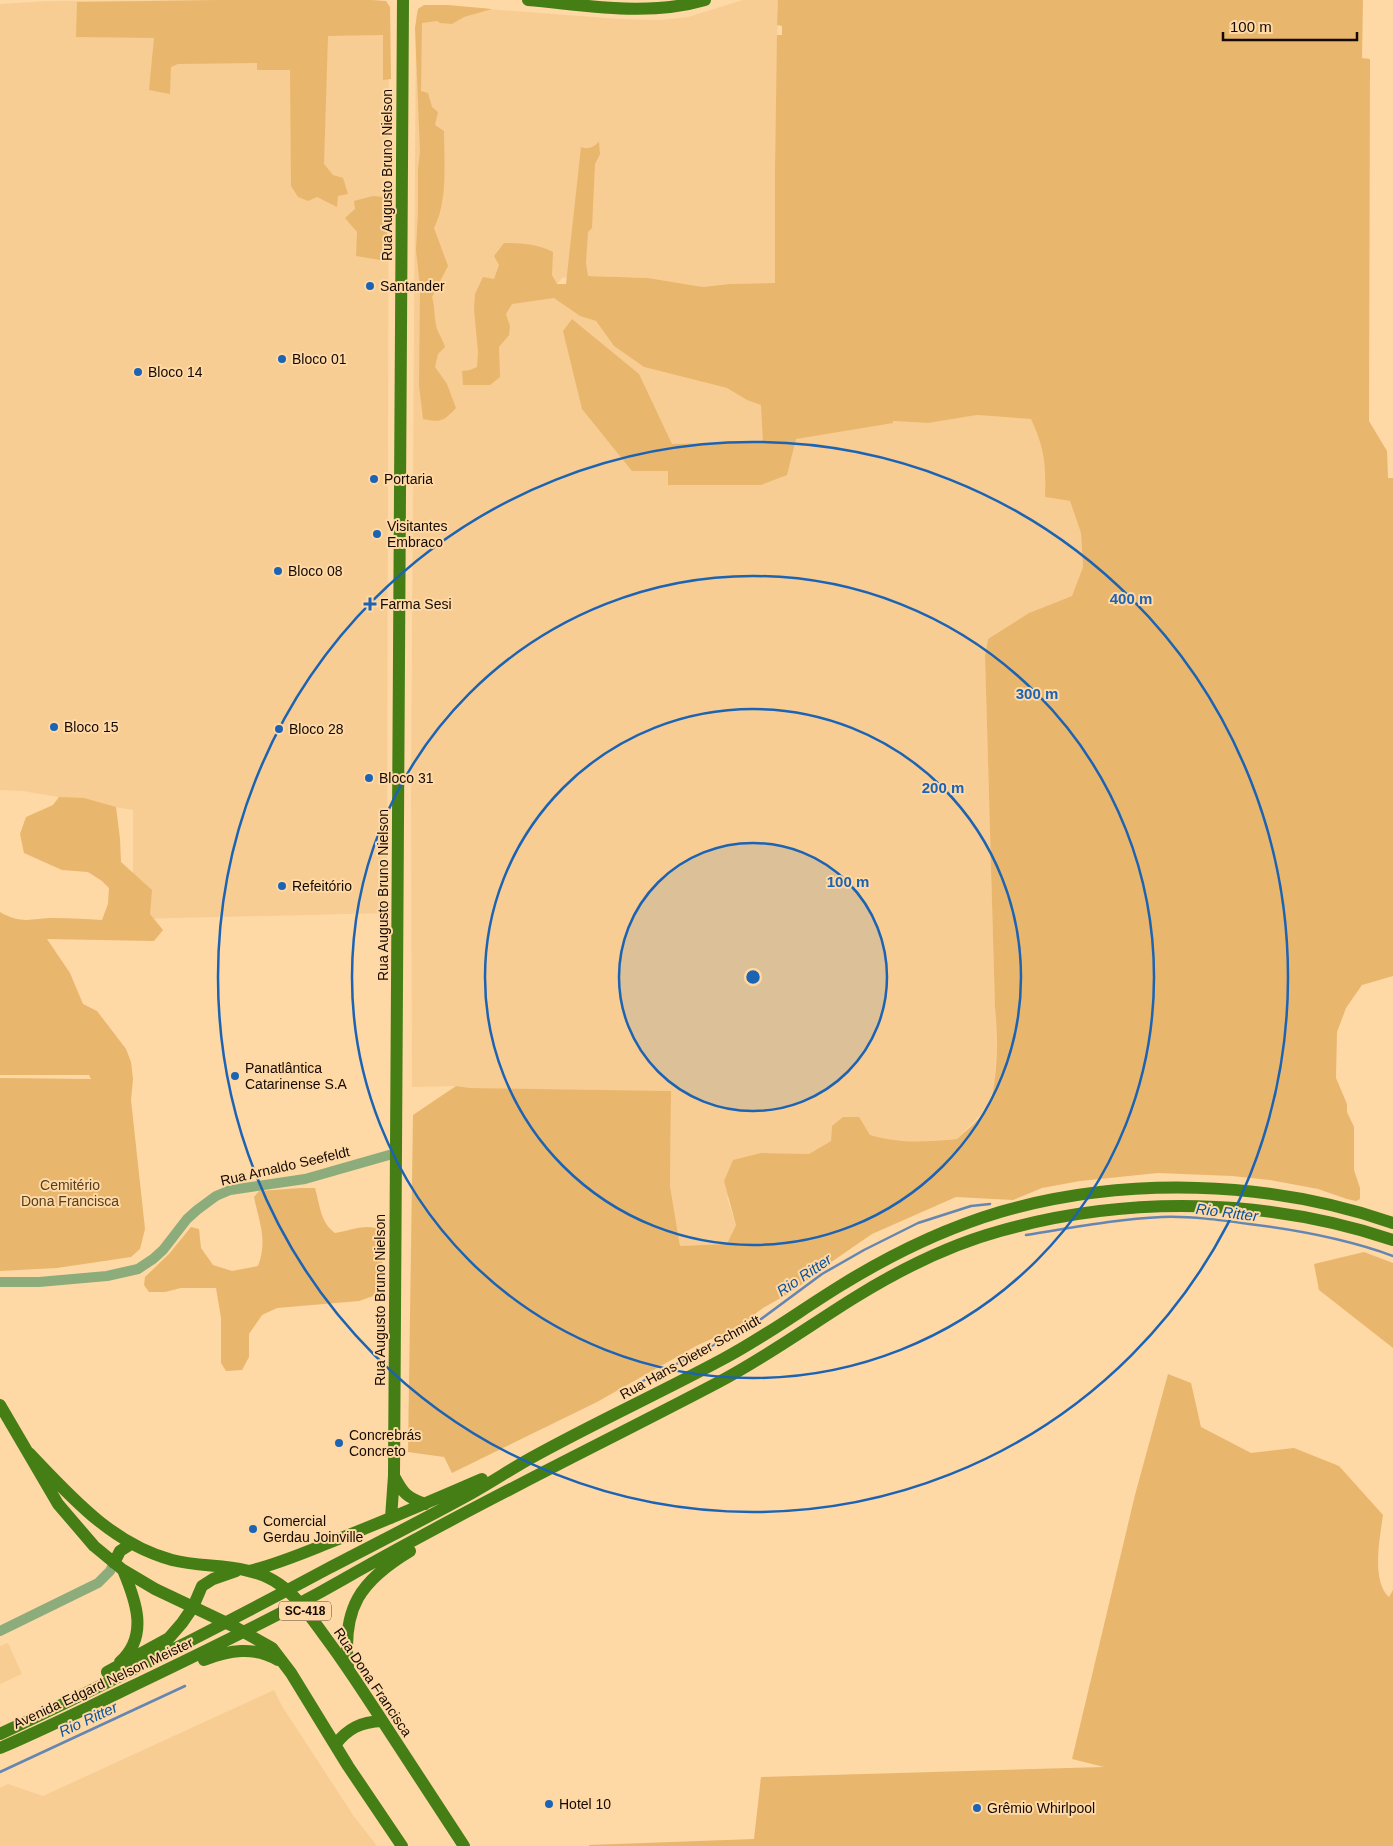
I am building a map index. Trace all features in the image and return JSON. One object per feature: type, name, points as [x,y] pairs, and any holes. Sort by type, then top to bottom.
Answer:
[{"type":"main road","name":"Rua Augusto Bruno Nielson","points":[[391,1518],[394,1476],[403,0]]},
{"type":"main road","points":[[528,0],[618,4],[655,9],[703,0]]},
{"type":"main road","name":"Rua Hans Dieter Schmidt","points":[[309,1579],[470,1494],[533,1457],[728,1356],[854,1277],[906,1249],[951,1228],[1003,1211],[1056,1199],[1097,1192],[1164,1188],[1203,1188],[1269,1195],[1352,1210],[1393,1223]]},
{"type":"main road","points":[[348,1667],[347,1650],[351,1613],[360,1594],[388,1564],[539,1474],[736,1373],[856,1296],[898,1273],[951,1248],[999,1231],[1065,1216],[1108,1209],[1190,1206],[1240,1209],[1317,1220],[1352,1227],[1393,1240]]},
{"type":"main road","name":"Rua Dona Francisca","points":[[0,1405],[44,1481],[70,1520],[94,1546],[118,1566],[155,1589],[233,1626],[272,1648],[286,1665],[335,1745],[402,1846]]},
{"type":"main road","name":"Rua Dona Francisca","points":[[29,1453],[91,1515],[131,1544],[155,1555],[175,1561],[245,1570],[265,1576],[280,1584],[297,1600],[348,1667],[464,1846]]},
{"type":"main road","points":[[0,1726],[111,1671],[169,1638],[175,1633],[192,1607],[202,1586],[213,1579],[268,1566],[391,1518],[533,1457]]},
{"type":"main road","name":"Avenida Edgard Nelson Meister","points":[[0,1748],[219,1644],[317,1594],[417,1538],[539,1474]]},
{"type":"main road","points":[[394,1476],[408,1497],[425,1504]]},
{"type":"main road","points":[[111,1671],[126,1657],[134,1646],[138,1629],[133,1592],[118,1566],[120,1551],[131,1544]]},
{"type":"main road","name":"Avenida Edgard Nelson Meister","points":[[0,1734],[211,1630],[309,1579]]},
{"type":"main road","points":[[0,1754],[57,1731],[172,1674],[215,1655],[235,1650],[252,1650],[268,1654],[286,1665]]},
{"type":"main road","points":[[335,1745],[344,1734],[355,1726],[368,1721],[382,1720]]},
{"type":"street","name":"Rua Arnaldo Seefeldt","points":[[0,1282],[39,1282],[107,1276],[138,1269],[163,1250],[187,1220],[216,1196],[230,1190],[306,1179],[396,1152]]},
{"type":"street","points":[[0,1630],[98,1583],[118,1566]]},
{"type":"shaded area","points":[[356,0],[389,9],[387,913],[133,919],[133,810],[23,791],[0,790],[0,4],[48,1]]},
{"type":"shaded area","points":[[743,0],[778,0],[775,167],[776,283],[729,284],[703,287],[648,278],[588,276],[562,278],[557,284],[554,297],[580,316],[596,321],[614,346],[644,367],[727,388],[747,400],[892,421],[928,423],[977,415],[1031,419],[1046,463],[1045,497],[1070,501],[1081,533],[1083,567],[1072,596],[1029,613],[988,639],[985,656],[995,1008],[997,1020],[995,1082],[989,1106],[957,1139],[917,1142],[891,1141],[832,1126],[831,1141],[809,1154],[761,1153],[727,1198],[736,1225],[727,1244],[680,1246],[670,1186],[671,1091],[470,1088],[456,1086],[412,1087],[411,790],[416,17],[418,9],[424,5],[436,5],[619,19],[660,20],[688,17]]},
{"type":"shaded area","points":[[8,1643],[22,1674],[0,1684],[0,1646]]},
{"type":"shaded area","points":[[274,1690],[282,1706],[353,1815],[377,1846],[0,1846],[0,1788],[8,1784],[43,1796]]},
{"type":"green space","points":[[371,0],[386,1],[390,7],[391,79],[383,80],[383,35],[328,36],[324,164],[333,175],[343,178],[348,194],[338,196],[337,207],[317,197],[308,201],[298,197],[291,186],[290,70],[257,70],[257,63],[178,64],[171,67],[170,94],[149,90],[154,38],[76,37],[77,2]]},
{"type":"green space","points":[[778,0],[1363,0],[1362,58],[1370,59],[1369,421],[1387,451],[1388,478],[1393,478],[1393,976],[1362,985],[1346,1008],[1337,1032],[1336,1078],[1354,1127],[1354,1170],[1360,1188],[1360,1199],[1356,1201],[1318,1189],[1270,1180],[1232,1176],[1158,1173],[1080,1181],[1042,1188],[1013,1200],[956,1197],[872,1234],[793,1291],[763,1308],[736,1328],[698,1345],[597,1402],[452,1473],[444,1457],[408,1452],[413,1115],[456,1086],[470,1088],[671,1091],[670,1186],[680,1246],[727,1244],[736,1225],[724,1181],[733,1160],[761,1153],[809,1154],[831,1141],[832,1126],[843,1117],[859,1117],[870,1135],[881,1138],[913,1142],[957,1139],[983,1114],[992,1096],[996,1071],[997,1030],[985,656],[988,639],[1029,613],[1072,596],[1083,567],[1081,533],[1070,501],[1045,497],[1044,457],[1031,419],[977,415],[928,423],[893,421],[893,423],[796,439],[787,475],[761,485],[668,485],[668,471],[632,471],[582,409],[563,331],[572,319],[639,374],[672,444],[763,442],[761,405],[747,400],[727,388],[644,367],[614,346],[596,321],[580,316],[554,298],[512,304],[506,314],[510,326],[509,335],[499,347],[500,377],[490,385],[463,385],[462,371],[477,367],[475,294],[483,277],[494,279],[499,265],[494,256],[504,243],[529,244],[553,252],[552,275],[557,284],[566,284],[581,147],[591,148],[599,142],[600,154],[595,164],[592,228],[588,232],[586,263],[588,276],[648,278],[703,287],[729,284],[775,283],[777,35],[782,35],[782,26],[777,25]]},
{"type":"green space","points":[[424,5],[492,9],[464,17],[452,24],[437,21],[422,23],[421,91],[428,93],[432,107],[438,112],[435,125],[444,131],[445,168],[443,194],[434,228],[448,266],[432,297],[435,321],[445,347],[438,354],[435,367],[447,384],[456,408],[448,416],[438,421],[423,419],[419,385],[420,287],[416,250],[420,152],[415,28],[418,9]]},
{"type":"green space","points":[[373,196],[384,197],[388,211],[386,261],[356,256],[357,232],[345,218],[355,209],[354,201]]},
{"type":"green space","name":"Cemitério Dona Francisca","points":[[59,797],[84,798],[116,807],[121,862],[152,890],[150,914],[163,930],[154,941],[47,939],[70,973],[83,1004],[97,1011],[126,1049],[131,1062],[133,1079],[131,1100],[145,1229],[140,1249],[131,1257],[57,1268],[0,1271],[0,1078],[91,1079],[89,1075],[0,1075],[0,912],[21,920],[72,918],[102,920],[108,904],[109,888],[88,872],[62,870],[24,853],[20,834],[26,817],[53,805]]},
{"type":"green space","points":[[315,1188],[323,1218],[335,1233],[365,1227],[377,1228],[382,1231],[382,1293],[359,1301],[277,1308],[262,1315],[249,1334],[249,1357],[242,1370],[226,1371],[221,1363],[221,1318],[216,1288],[181,1288],[165,1292],[149,1292],[144,1285],[145,1277],[169,1254],[191,1227],[199,1229],[201,1248],[213,1265],[232,1271],[258,1266],[261,1257],[262,1239],[254,1197],[259,1191]]},
{"type":"green space","points":[[1364,1252],[1393,1263],[1393,1348],[1319,1290],[1314,1264]]},
{"type":"green space","points":[[1168,1374],[1191,1383],[1201,1427],[1251,1453],[1294,1448],[1339,1466],[1383,1515],[1378,1570],[1383,1590],[1389,1597],[1393,1590],[1393,1846],[589,1846],[754,1839],[761,1777],[1104,1767],[1072,1759],[1135,1495]]},
{"type":"waterway","name":"Rio Ritter","points":[[639,1383],[753,1325],[822,1274],[864,1250],[918,1223],[971,1206],[990,1204]]},
{"type":"waterway","name":"Rio Ritter","points":[[1026,1235],[1128,1220],[1162,1217],[1195,1218],[1304,1232],[1340,1240],[1393,1256]]},
{"type":"waterway","name":"Rio Ritter","points":[[0,1772],[185,1686]]},
{"type":"place","name":"Santander","points":[[370,286]]},
{"type":"place","name":"Bloco 01","points":[[282,359]]},
{"type":"place","name":"Bloco 14","points":[[138,372]]},
{"type":"place","name":"Portaria","points":[[374,479]]},
{"type":"place","name":"Visitantes Embraco","points":[[377,534]]},
{"type":"place","name":"Bloco 08","points":[[278,571]]},
{"type":"place","name":"Farma Sesi","points":[[370,604]]},
{"type":"place","name":"Bloco 15","points":[[54,727]]},
{"type":"place","name":"Bloco 28","points":[[279,729]]},
{"type":"place","name":"Bloco 31","points":[[369,778]]},
{"type":"place","name":"Refeitório","points":[[282,886]]},
{"type":"place","name":"Panatlântica Catarinense S.A","points":[[235,1076]]},
{"type":"place","name":"Concrebrás Concreto","points":[[339,1443]]},
{"type":"place","name":"Comercial Gerdau Joinville","points":[[253,1529]]},
{"type":"place","name":"Hotel 10","points":[[549,1804]]},
{"type":"place","name":"Grêmio Whirlpool","points":[[977,1808]]}]
